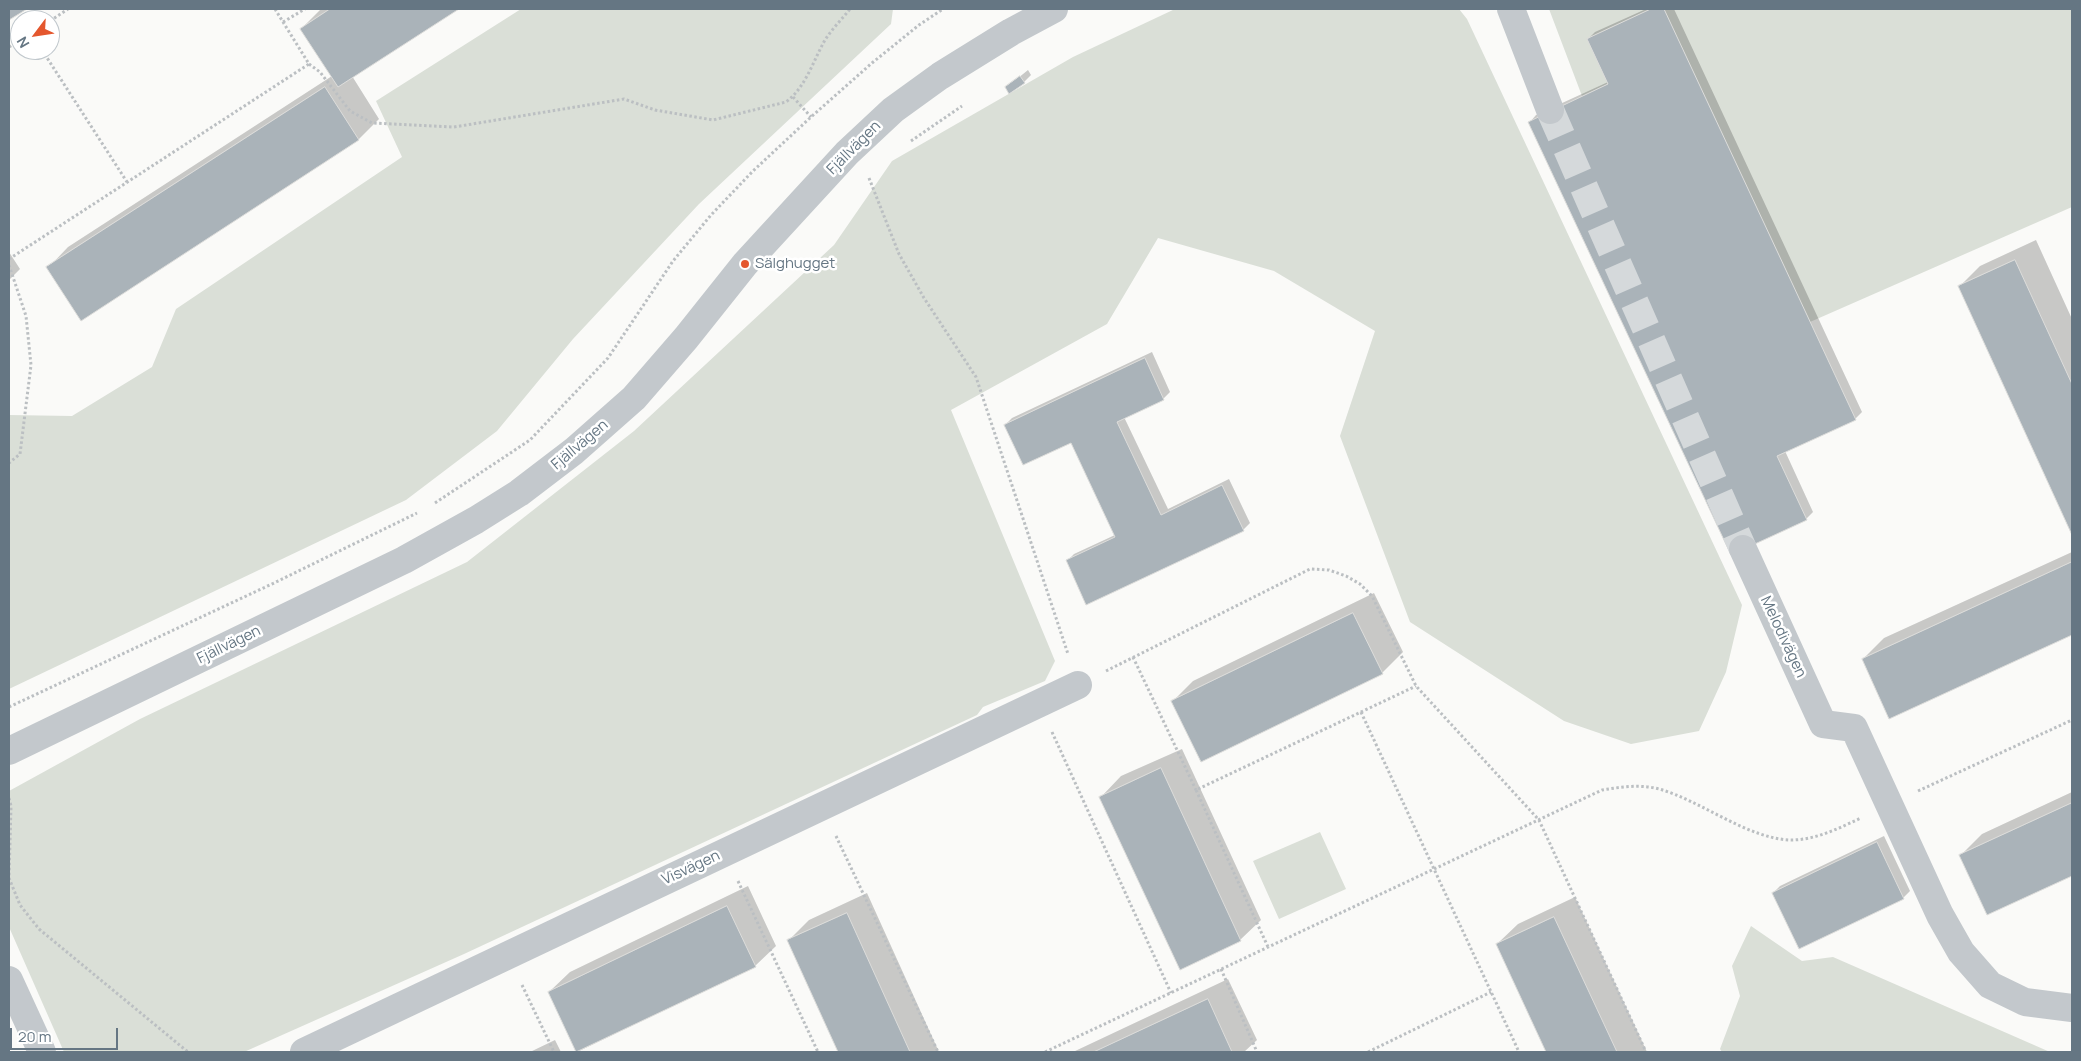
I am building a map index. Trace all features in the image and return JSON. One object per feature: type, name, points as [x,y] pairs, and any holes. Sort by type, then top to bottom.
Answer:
[{"type":"street","name":"Fjällvägen","points":[[9,751],[404,560],[476,520],[519,493],[574,451],[634,398],[686,338],[745,264],[847,154],[893,110],[940,76],[1011,32],[1054,9]]},
{"type":"street","points":[[1510,9],[1550,110]]},
{"type":"street","name":"Melodivägen","points":[[1743,549],[1823,724],[1854,728],[1890,805]]},
{"type":"street","name":"Visvägen","points":[[309,1051],[1078,685]]},
{"type":"street","points":[[1890,805],[1940,915],[1961,952],[1990,985],[2025,1002],[2072,1008]]},
{"type":"street","points":[[9,980],[42,1052]]},
{"type":"path","points":[[275,9],[309,64],[320,72],[350,111],[372,123],[454,127],[624,98],[654,110],[713,120],[786,102],[793,97],[810,73],[826,39],[850,9]]},
{"type":"path","points":[[284,22],[304,9]]},
{"type":"path","points":[[429,507],[530,440],[608,358],[673,262],[710,215],[753,171],[811,117],[895,44],[943,9]]},
{"type":"path","points":[[48,60],[127,182]]},
{"type":"path","points":[[9,259],[309,64]]},
{"type":"path","points":[[793,97],[811,117]]},
{"type":"path","points":[[907,144],[962,106]]},
{"type":"path","points":[[847,154],[868,176],[899,254],[924,298],[976,376],[1078,685],[1310,569],[1329,570],[1346,576],[1360,584],[1372,596],[1416,686],[1538,820],[1646,1052]]},
{"type":"path","points":[[9,265],[26,316],[31,365],[20,454],[9,463]]},
{"type":"path","points":[[9,707],[274,583],[421,511]]},
{"type":"path","points":[[1133,657],[1268,947]]},
{"type":"path","points":[[1196,790],[1416,686]]},
{"type":"path","points":[[1039,703],[1171,993]]},
{"type":"path","points":[[1361,712],[1519,1052]]},
{"type":"path","points":[[1045,1052],[1602,790],[1629,786],[1657,788],[1683,797],[1760,834],[1791,840],[1823,835],[2072,720]]},
{"type":"path","points":[[9,798],[11,806],[9,878],[20,905],[39,930],[188,1052]]},
{"type":"path","points":[[822,806],[938,1052]]},
{"type":"path","points":[[725,852],[818,1052]]},
{"type":"path","points":[[508,955],[554,1052]]},
{"type":"path","points":[[1221,969],[1257,1052]]},
{"type":"path","points":[[1368,1052],[1491,992]]},
{"type":"shaded area","points":[[521,9],[893,9],[891,24],[699,204],[573,339],[497,431],[406,500],[9,689],[9,415],[72,416],[152,367],[176,309],[402,157],[376,101]]},
{"type":"shaded area","points":[[1175,9],[1459,9],[1467,19],[1742,605],[1726,672],[1699,731],[1631,744],[1564,721],[1410,622],[1340,436],[1375,331],[1274,271],[1158,238],[1107,324],[951,410],[1055,661],[1045,681],[983,707],[977,715],[464,954],[244,1052],[64,1052],[9,927],[9,791],[140,719],[467,562],[634,431],[834,245],[892,161],[1073,57]]},
{"type":"shaded area","points":[[1549,9],[1651,9],[1587,39],[1608,84],[1582,96]]},
{"type":"shaded area","points":[[1664,9],[2071,9],[2072,207],[1810,322]]},
{"type":"shaded area","points":[[1320,832],[1346,889],[1279,919],[1253,861]]},
{"type":"shaded area","points":[[1751,926],[1802,961],[1833,957],[2050,1052],[1722,1052],[1720,1049],[1740,996],[1732,966]]},
{"type":"building","points":[[9,9],[27,9],[10,10],[9,20]]},
{"type":"building","points":[[330,9],[459,9],[338,87],[300,29]]},
{"type":"building","points":[[1651,9],[1664,9],[1856,420],[1777,456],[1807,520],[1731,555],[1528,122],[1608,84],[1587,39]]},
{"type":"building","points":[[1020,76],[1025,83],[1009,94],[1005,87]]},
{"type":"building","points":[[325,87],[359,140],[81,321],[46,267]]},
{"type":"building","points":[[2015,260],[2072,384],[2072,535],[1958,286]]},
{"type":"building","points":[[1145,358],[1164,400],[1117,422],[1161,515],[1222,485],[1244,531],[1086,605],[1066,560],[1115,537],[1071,443],[1023,465],[1004,425]]},
{"type":"building","points":[[2072,562],[2072,635],[1889,719],[1862,659]]},
{"type":"building","points":[[1353,613],[1383,674],[1201,762],[1171,701]]},
{"type":"building","points":[[1161,768],[1241,941],[1180,970],[1099,797]]},
{"type":"building","points":[[2072,803],[2072,876],[1987,915],[1959,855]]},
{"type":"building","points":[[1877,842],[1904,899],[1799,949],[1772,893]]},
{"type":"building","points":[[727,906],[756,967],[576,1052],[548,992]]},
{"type":"building","points":[[847,913],[910,1052],[838,1052],[787,940]]},
{"type":"building","points":[[1554,917],[1617,1052],[1546,1052],[1496,944]]},
{"type":"building","points":[[1208,999],[1232,1052],[1094,1052]]},
{"type":"tunnel","points":[[1550,110],[1743,549]]},
{"type":"place","name":"Sälghugget","points":[[745,264]]}]
